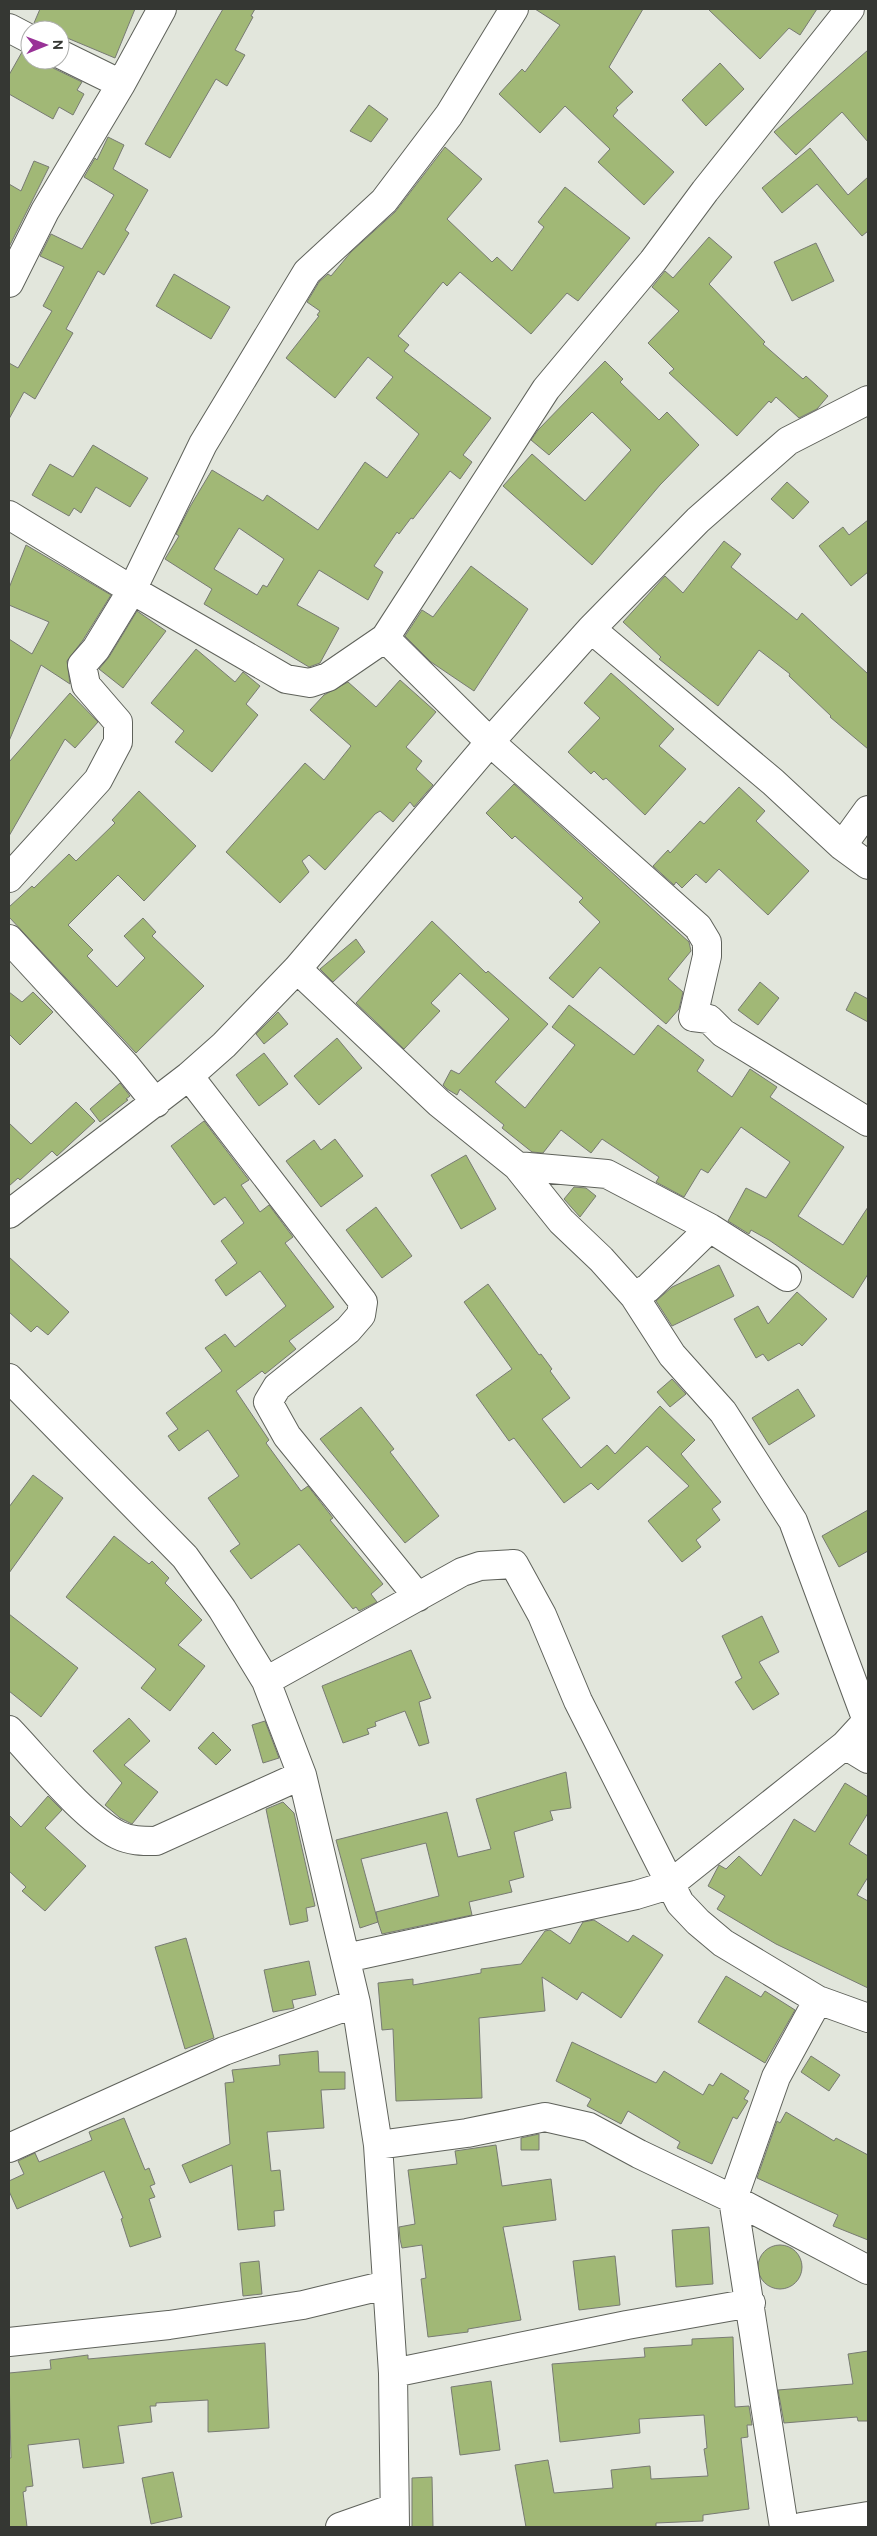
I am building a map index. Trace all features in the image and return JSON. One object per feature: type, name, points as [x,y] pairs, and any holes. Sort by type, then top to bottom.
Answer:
[{"type":"street","points":[[9,283],[45,211],[121,84],[162,9]]},
{"type":"street","points":[[9,878],[98,780],[118,742],[118,722],[86,685],[82,665],[96,649],[132,590],[203,444],[307,272],[384,201],[449,115],[514,9]]},
{"type":"street","points":[[9,514],[132,590],[286,680],[310,683],[328,677],[386,638],[546,389],[653,261],[705,191],[850,9]]},
{"type":"street","points":[[70,59],[121,84]]},
{"type":"street","points":[[9,1214],[156,1103],[224,1045],[297,969],[490,742],[591,629],[698,520],[788,441],[868,400]]},
{"type":"street","points":[[591,629],[773,782],[842,846],[868,865]]},
{"type":"street","points":[[386,638],[490,742],[698,927],[707,942],[707,956],[692,1017],[709,1019],[723,1034],[868,1122]]},
{"type":"street","points":[[842,846],[868,810]]},
{"type":"street","points":[[9,939],[126,1066],[156,1103]]},
{"type":"street","points":[[297,969],[440,1103],[517,1166],[561,1221],[602,1259],[634,1296],[672,1354],[722,1412],[793,1521],[868,1720],[845,1745],[669,1885],[636,1896],[346,1958]]},
{"type":"street","points":[[189,1076],[363,1302],[361,1314],[348,1330],[277,1387],[268,1402],[287,1436],[418,1597]]},
{"type":"street","points":[[517,1166],[608,1174],[710,1228],[787,1277]]},
{"type":"street","points":[[634,1296],[648,1288],[710,1228]]},
{"type":"street","points":[[9,1378],[185,1557],[222,1609],[266,1681],[302,1775],[356,2003],[378,2145],[393,2373],[394,2518],[340,2527]]},
{"type":"street","points":[[266,1681],[462,1572],[480,1566],[514,1564],[542,1614],[578,1701],[669,1885],[680,1902],[698,1922],[722,1943],[818,2000],[868,2018]]},
{"type":"street","points":[[9,1730],[91,1816],[117,1835],[133,1840],[156,1841],[302,1775]]},
{"type":"street","points":[[845,1745],[868,1759]]},
{"type":"street","points":[[784,2527],[733,2199],[776,2077],[818,2000]]},
{"type":"street","points":[[9,2148],[224,2051],[356,2003]]},
{"type":"street","points":[[378,2145],[467,2133],[545,2117],[588,2128],[733,2199],[868,2270]]},
{"type":"street","points":[[9,2342],[169,2325],[294,2306],[386,2284]]},
{"type":"street","points":[[393,2373],[750,2303]]},
{"type":"street","points":[[801,2527],[854,2521]]},
{"type":"building","points":[[40,9],[135,9],[115,58],[70,39],[70,20],[35,20]]},
{"type":"building","points":[[223,9],[255,9],[251,16],[253,17],[235,50],[245,55],[227,86],[216,79],[170,158],[145,144]]},
{"type":"building","points":[[535,9],[643,9],[609,67],[633,92],[616,108],[618,110],[613,116],[674,172],[644,205],[598,162],[610,149],[565,106],[540,133],[499,94],[522,69],[525,72],[560,25]]},
{"type":"building","points":[[708,9],[817,9],[800,35],[789,28],[760,59]]},
{"type":"building","points":[[868,50],[868,142],[842,112],[796,155],[774,132]]},
{"type":"building","points":[[20,56],[20,70],[57,70],[82,82],[77,90],[84,94],[73,115],[59,107],[53,119],[9,94],[9,75]]},
{"type":"building","points":[[720,63],[744,89],[706,126],[682,100]]},
{"type":"building","points":[[369,105],[388,119],[371,142],[350,131]]},
{"type":"building","points":[[108,137],[124,145],[113,169],[148,190],[125,230],[129,233],[104,275],[98,271],[66,329],[73,333],[35,399],[24,392],[9,419],[9,363],[18,368],[52,311],[43,306],[64,267],[40,256],[51,234],[82,249],[114,195],[84,177],[95,158],[97,160]]},
{"type":"building","points":[[445,147],[482,179],[447,219],[492,262],[497,257],[512,271],[544,227],[538,222],[565,187],[630,238],[578,301],[567,293],[531,334],[460,272],[447,286],[443,282],[398,336],[409,345],[404,351],[491,418],[463,455],[472,462],[460,479],[450,471],[413,519],[411,518],[399,534],[397,532],[374,566],[383,572],[368,600],[319,570],[297,605],[339,628],[320,663],[309,667],[204,604],[212,589],[165,559],[179,536],[176,534],[191,505],[212,470],[263,501],[267,495],[318,530],[365,462],[387,478],[419,434],[376,398],[393,377],[368,357],[335,398],[286,358],[319,316],[317,315],[320,311],[307,302],[319,282],[328,274],[331,276],[351,252],[395,212]],"holes":[[[239,528],[284,559],[267,587],[263,585],[257,595],[214,569]]]},
{"type":"building","points":[[810,148],[848,195],[868,177],[868,231],[862,236],[817,184],[782,213],[762,188]]},
{"type":"building","points":[[34,161],[49,167],[9,247],[9,184],[21,191]]},
{"type":"building","points":[[709,237],[732,257],[709,284],[765,342],[763,344],[803,379],[806,376],[828,396],[817,409],[799,418],[776,397],[771,403],[769,401],[737,436],[669,373],[674,369],[648,343],[679,311],[652,287],[665,271],[673,278]]},
{"type":"building","points":[[816,243],[834,281],[792,301],[774,262]]},
{"type":"building","points":[[174,274],[230,307],[211,339],[156,306]]},
{"type":"building","points":[[605,361],[623,379],[620,382],[659,420],[667,412],[699,445],[660,485],[592,565],[503,486],[532,454],[585,501],[631,450],[592,412],[549,455],[531,440],[538,430]]},
{"type":"building","points":[[93,445],[148,478],[130,507],[96,487],[81,513],[74,508],[69,516],[32,495],[50,464],[73,477]]},
{"type":"building","points":[[787,482],[809,502],[793,519],[771,499]]},
{"type":"building","points":[[868,520],[868,572],[851,586],[819,546],[843,527],[849,535]]},
{"type":"building","points":[[724,541],[741,554],[731,567],[797,620],[802,613],[868,674],[868,749],[830,717],[789,676],[790,674],[759,650],[718,706],[659,659],[661,657],[623,622],[665,576],[683,593]]},
{"type":"building","points":[[26,545],[111,595],[83,640],[67,661],[70,684],[41,665],[9,741],[9,639],[32,654],[49,622],[9,605],[9,588]]},
{"type":"building","points":[[471,566],[528,609],[474,691],[431,662],[405,636],[422,610],[433,617]]},
{"type":"building","points":[[137,611],[166,631],[123,688],[99,669],[109,657]]},
{"type":"building","points":[[196,649],[235,682],[243,672],[260,686],[246,704],[258,715],[212,772],[175,742],[184,731],[151,703]]},
{"type":"building","points":[[611,673],[674,729],[659,746],[686,769],[645,815],[606,778],[603,780],[594,771],[591,774],[568,752],[600,718],[584,703]]},
{"type":"building","points":[[400,680],[436,712],[406,747],[422,761],[416,769],[433,785],[414,807],[410,802],[393,822],[380,811],[375,814],[325,870],[309,855],[302,861],[309,872],[280,903],[226,852],[305,763],[324,780],[351,746],[310,710],[324,695],[348,682],[376,707]]},
{"type":"building","points":[[70,693],[98,722],[75,748],[65,739],[9,836],[9,762]]},
{"type":"building","points":[[514,784],[689,942],[691,951],[668,979],[683,992],[679,1009],[666,1024],[600,967],[573,998],[549,978],[600,922],[579,902],[583,898],[515,836],[512,839],[486,813]]},
{"type":"building","points":[[739,787],[765,811],[756,821],[809,871],[768,915],[719,869],[706,883],[696,874],[682,888],[676,882],[674,885],[653,866],[668,850],[670,853],[700,821],[704,824]]},
{"type":"building","points":[[139,791],[196,846],[144,901],[118,875],[68,925],[93,950],[87,956],[117,987],[145,958],[124,936],[143,918],[156,932],[152,936],[204,986],[136,1053],[9,917],[9,907],[32,886],[34,888],[69,854],[76,861],[115,823],[112,820]]},
{"type":"building","points":[[432,921],[486,973],[488,971],[548,1024],[495,1082],[525,1108],[575,1045],[552,1027],[569,1005],[634,1055],[658,1025],[704,1060],[697,1071],[732,1097],[750,1069],[777,1087],[770,1097],[844,1147],[798,1216],[843,1245],[868,1207],[868,1274],[853,1298],[769,1240],[751,1230],[749,1234],[728,1221],[746,1188],[766,1198],[790,1162],[741,1127],[708,1173],[701,1169],[684,1197],[656,1182],[659,1177],[602,1139],[591,1153],[561,1130],[543,1153],[532,1152],[502,1128],[504,1125],[460,1089],[457,1095],[447,1089],[443,1085],[451,1070],[459,1074],[509,1019],[460,973],[431,1003],[440,1011],[404,1049],[356,1003]]},
{"type":"building","points":[[356,939],[365,952],[333,982],[320,969]]},
{"type":"building","points":[[760,982],[779,998],[758,1025],[738,1010]]},
{"type":"building","points":[[9,992],[22,1002],[33,992],[53,1012],[20,1045],[9,1034]]},
{"type":"building","points":[[855,992],[868,999],[868,1022],[846,1010]]},
{"type":"building","points":[[278,1012],[288,1024],[264,1044],[256,1034]]},
{"type":"building","points":[[337,1038],[362,1068],[319,1105],[294,1076]]},
{"type":"building","points":[[264,1053],[288,1084],[259,1106],[236,1075]]},
{"type":"building","points":[[120,1083],[130,1096],[126,1099],[128,1100],[100,1122],[90,1109]]},
{"type":"building","points":[[76,1102],[95,1121],[57,1156],[52,1151],[20,1180],[18,1178],[9,1186],[9,1123],[31,1144]]},
{"type":"building","points":[[204,1121],[249,1180],[241,1185],[260,1212],[269,1205],[293,1237],[285,1243],[334,1307],[289,1341],[296,1349],[265,1374],[262,1371],[236,1391],[269,1440],[266,1443],[301,1491],[308,1486],[333,1518],[330,1520],[383,1584],[371,1594],[377,1602],[359,1611],[356,1607],[353,1609],[299,1544],[251,1579],[230,1551],[240,1544],[208,1498],[239,1476],[208,1430],[179,1451],[168,1436],[178,1429],[166,1413],[222,1371],[205,1348],[225,1334],[235,1347],[286,1306],[260,1271],[226,1296],[215,1280],[237,1263],[221,1241],[244,1223],[225,1197],[214,1205],[171,1146]]},
{"type":"building","points":[[335,1139],[363,1176],[321,1207],[286,1161],[314,1140],[321,1150]]},
{"type":"building","points":[[466,1155],[496,1209],[461,1229],[431,1175]]},
{"type":"building","points":[[574,1187],[586,1188],[596,1196],[580,1217],[564,1199]]},
{"type":"building","points":[[376,1207],[412,1256],[382,1278],[346,1230]]},
{"type":"building","points":[[9,1257],[69,1312],[48,1335],[37,1326],[31,1332],[9,1312]]},
{"type":"building","points":[[719,1265],[734,1296],[672,1326],[656,1301],[672,1287]]},
{"type":"building","points":[[488,1284],[539,1355],[541,1354],[552,1369],[550,1371],[570,1398],[542,1419],[581,1468],[607,1445],[615,1454],[660,1406],[695,1440],[681,1454],[721,1502],[712,1509],[720,1520],[696,1540],[701,1547],[682,1562],[648,1521],[689,1486],[647,1446],[598,1490],[591,1483],[564,1503],[514,1438],[509,1441],[476,1395],[512,1369],[464,1302]]},
{"type":"building","points":[[797,1292],[827,1319],[802,1346],[799,1343],[768,1361],[763,1354],[756,1358],[734,1319],[758,1306],[768,1324]]},
{"type":"building","points":[[672,1379],[686,1394],[670,1407],[657,1392]]},
{"type":"building","points":[[798,1389],[815,1416],[769,1445],[752,1418]]},
{"type":"building","points":[[361,1407],[394,1449],[390,1452],[439,1516],[405,1543],[320,1439]]},
{"type":"building","points":[[33,1475],[63,1498],[9,1573],[9,1507]]},
{"type":"building","points":[[868,1510],[868,1551],[839,1567],[822,1536]]},
{"type":"building","points":[[114,1536],[149,1564],[152,1561],[169,1578],[165,1583],[202,1620],[178,1645],[205,1666],[170,1711],[141,1688],[156,1669],[66,1597]]},
{"type":"building","points":[[9,1614],[78,1668],[41,1717],[9,1691]]},
{"type":"building","points":[[762,1616],[779,1652],[759,1662],[779,1694],[753,1710],[735,1682],[742,1678],[722,1636]]},
{"type":"building","points":[[411,1650],[431,1698],[419,1702],[429,1743],[419,1746],[405,1711],[375,1722],[376,1726],[367,1729],[369,1734],[343,1743],[322,1686]]},
{"type":"building","points":[[129,1718],[150,1741],[124,1765],[158,1792],[132,1824],[120,1818],[105,1805],[122,1783],[93,1751]]},
{"type":"building","points":[[265,1721],[279,1758],[263,1763],[252,1725]]},
{"type":"building","points":[[213,1732],[231,1750],[216,1765],[198,1748]]},
{"type":"building","points":[[566,1772],[571,1808],[550,1811],[553,1820],[514,1832],[524,1877],[509,1881],[512,1892],[469,1902],[472,1915],[382,1934],[378,1922],[360,1928],[336,1840],[447,1812],[458,1857],[491,1849],[476,1799]],"holes":[[[426,1843],[439,1896],[376,1912],[378,1922],[361,1859]]]},
{"type":"building","points":[[845,1783],[868,1797],[868,1813],[849,1844],[868,1856],[868,1877],[857,1895],[868,1901],[868,1988],[776,1944],[717,1909],[725,1896],[708,1886],[719,1865],[726,1869],[739,1856],[761,1876],[794,1819],[815,1832]]},
{"type":"building","points":[[48,1796],[62,1810],[45,1828],[86,1866],[45,1911],[22,1891],[26,1887],[9,1871],[9,1815],[21,1827]]},
{"type":"building","points":[[283,1802],[294,1813],[315,1906],[306,1908],[308,1921],[290,1925],[266,1809]]},
{"type":"building","points":[[594,1920],[628,1942],[633,1935],[663,1955],[621,2018],[582,1992],[577,2000],[542,1977],[545,2011],[479,2018],[482,2098],[396,2101],[393,2029],[382,2030],[378,1983],[413,1979],[413,1985],[481,1973],[481,1969],[521,1964],[545,1931],[550,1930],[570,1944],[583,1922]]},
{"type":"building","points":[[186,1938],[214,2038],[185,2049],[155,1947]]},
{"type":"building","points":[[309,1961],[316,1995],[292,2000],[294,2008],[273,2012],[264,1970]]},
{"type":"building","points":[[726,1976],[761,1997],[765,1991],[795,2010],[765,2063],[698,2022]]},
{"type":"building","points":[[572,2042],[656,2083],[664,2071],[703,2095],[709,2084],[713,2086],[721,2073],[749,2091],[744,2099],[748,2101],[737,2119],[733,2117],[712,2164],[677,2148],[680,2142],[628,2111],[621,2124],[587,2106],[591,2099],[556,2081]]},
{"type":"building","points":[[318,2051],[319,2072],[345,2072],[345,2089],[321,2090],[324,2128],[267,2132],[271,2171],[280,2170],[284,2210],[274,2211],[275,2226],[238,2230],[232,2165],[190,2183],[182,2165],[230,2144],[225,2083],[234,2082],[232,2070],[280,2065],[279,2055]]},
{"type":"building","points":[[811,2056],[840,2075],[829,2091],[801,2072]]},
{"type":"building","points":[[786,2112],[834,2141],[836,2138],[868,2155],[868,2240],[833,2226],[838,2215],[757,2178],[777,2121],[780,2123]]},
{"type":"building","points":[[124,2118],[145,2170],[149,2168],[155,2184],[150,2186],[155,2197],[149,2199],[161,2237],[130,2247],[121,2219],[123,2218],[104,2171],[17,2209],[9,2191],[9,2181],[24,2174],[18,2161],[35,2153],[39,2162],[92,2140],[89,2132]]},
{"type":"building","points":[[539,2134],[539,2150],[521,2150],[521,2138]]},
{"type":"building","points":[[496,2145],[502,2186],[551,2179],[556,2220],[503,2227],[521,2320],[468,2329],[468,2332],[428,2337],[421,2279],[426,2278],[422,2245],[402,2248],[400,2239],[399,2227],[415,2224],[408,2170],[457,2164],[455,2151]]},
{"type":"building","points":[[709,2227],[713,2284],[676,2287],[672,2230]]},
{"type":"building","points":[[776,2245],[784,2245],[796,2251],[802,2267],[796,2283],[784,2289],[776,2289],[764,2283],[758,2271],[758,2263],[764,2251]]},
{"type":"building","points":[[615,2256],[620,2305],[579,2310],[573,2261]]},
{"type":"building","points":[[259,2261],[262,2294],[243,2296],[240,2263]]},
{"type":"building","points":[[733,2337],[735,2407],[749,2406],[752,2425],[747,2425],[748,2437],[741,2438],[749,2509],[703,2515],[703,2521],[656,2523],[656,2527],[526,2527],[515,2465],[548,2460],[554,2493],[613,2488],[611,2470],[650,2466],[651,2479],[708,2476],[704,2449],[707,2448],[704,2415],[639,2419],[640,2433],[560,2442],[552,2364],[645,2357],[644,2348],[692,2345],[692,2339]]},
{"type":"building","points":[[265,2343],[269,2428],[208,2432],[208,2400],[156,2403],[156,2406],[150,2406],[152,2422],[118,2426],[124,2463],[83,2468],[79,2439],[28,2445],[33,2486],[26,2487],[26,2491],[23,2492],[27,2527],[9,2527],[9,2458],[11,2458],[9,2373],[51,2369],[50,2360],[88,2355],[88,2359]]},
{"type":"building","points":[[868,2351],[868,2421],[858,2421],[857,2417],[784,2423],[778,2390],[853,2384],[848,2354]]},
{"type":"building","points":[[491,2381],[500,2450],[460,2455],[451,2387]]},
{"type":"building","points":[[173,2472],[182,2517],[151,2524],[142,2478]]},
{"type":"building","points":[[432,2477],[433,2527],[412,2527],[412,2478]]}]
